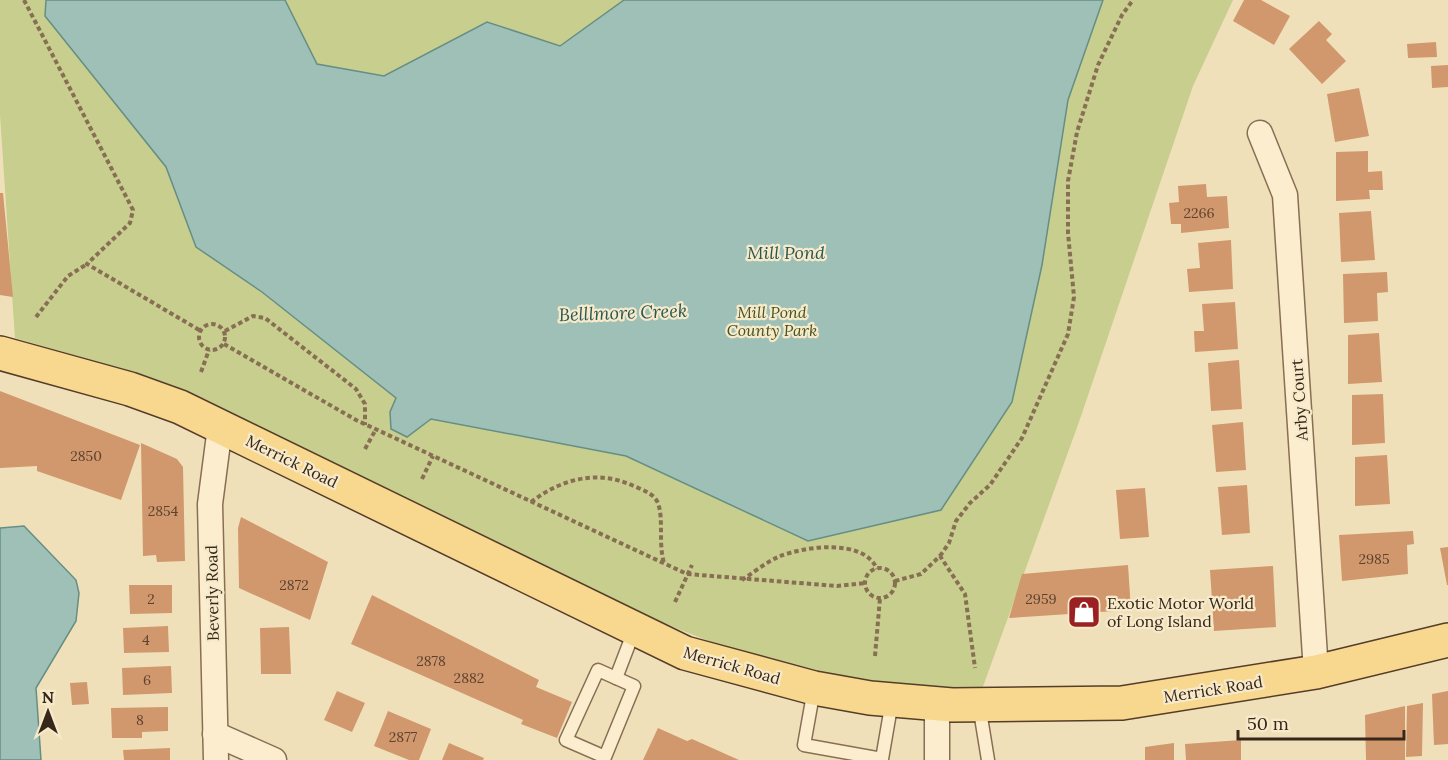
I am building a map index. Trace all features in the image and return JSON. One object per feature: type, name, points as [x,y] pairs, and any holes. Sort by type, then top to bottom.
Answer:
[{"type":"main road","name":"Merrick Road","points":[[0,353],[130,388],[180,407],[686,653],[814,688],[892,701],[937,704],[1122,703],[1316,672],[1448,640]]},
{"type":"street","name":"Arby Court","points":[[1260,133],[1285,195],[1316,672]]},
{"type":"street","name":"Beverly Road","points":[[216,760],[210,504],[220,427]]},
{"type":"street","points":[[937,704],[937,760]]},
{"type":"street","points":[[215,734],[274,760]]},
{"type":"lane","points":[[616,678],[635,628]]},
{"type":"lane","points":[[598,670],[616,678],[634,686],[605,757],[566,740],[598,670]]},
{"type":"lane","points":[[814,688],[804,745],[882,759],[892,701]]},
{"type":"lane","points":[[980,705],[988,760]]},
{"type":"path","points":[[24,0],[133,210],[130,223],[87,264],[68,276],[36,317]]},
{"type":"path","points":[[895,581],[921,574],[940,556],[949,543],[956,520],[970,503],[990,485],[1022,438],[1068,334],[1074,297],[1068,233],[1068,181],[1077,132],[1098,65],[1122,15],[1133,0]]},
{"type":"path","points":[[87,264],[201,331]]},
{"type":"path","points":[[225,332],[253,316],[265,318],[356,389],[365,404],[364,424]]},
{"type":"path","points":[[214,324],[225,332],[224,344],[218,350],[209,350],[200,342],[201,331],[205,326],[214,324]]},
{"type":"path","points":[[224,344],[364,424],[687,574],[837,586],[866,583]]},
{"type":"path","points":[[201,372],[209,350]]},
{"type":"path","points":[[365,449],[376,429]]},
{"type":"path","points":[[422,479],[433,456]]},
{"type":"path","points":[[531,502],[564,482],[593,476],[619,479],[653,495],[658,503],[659,547],[664,564]]},
{"type":"path","points":[[741,580],[777,558],[804,548],[861,551],[873,559],[877,569]]},
{"type":"path","points":[[940,556],[964,594],[975,668]]},
{"type":"path","points":[[675,602],[692,565]]},
{"type":"path","points":[[877,569],[891,572],[895,581],[891,594],[880,598],[869,592],[866,583],[869,573],[877,569]]},
{"type":"path","points":[[875,656],[880,598]]},
{"type":"green space","name":"Mill Pond","points":[[0,0],[1233,0],[1193,86],[1079,422],[981,692],[892,691],[762,662],[574,588],[214,408],[118,368],[15,338],[0,115]]},
{"type":"water","name":"Mill Pond","points":[[46,0],[285,0],[317,64],[384,76],[487,22],[560,46],[624,0],[1103,0],[1068,100],[1042,265],[1012,402],[941,510],[808,541],[626,456],[431,419],[407,437],[391,429],[390,412],[396,398],[262,292],[196,247],[166,167],[45,16]]},
{"type":"water","points":[[24,526],[76,580],[79,593],[76,621],[36,688],[41,760],[0,760],[0,528]]},
{"type":"building","points":[[1244,0],[1261,0],[1290,16],[1274,45],[1233,21]]},
{"type":"building","points":[[1319,21],[1332,34],[1326,40],[1346,61],[1322,84],[1289,49]]},
{"type":"building","points":[[1436,42],[1437,57],[1408,58],[1407,44]]},
{"type":"building","points":[[1448,65],[1448,87],[1432,88],[1431,66]]},
{"type":"building","points":[[1359,88],[1369,136],[1335,142],[1327,94]]},
{"type":"building","points":[[1368,151],[1368,172],[1382,171],[1383,190],[1369,190],[1370,199],[1336,201],[1336,152]]},
{"type":"building","points":[[1206,184],[1207,197],[1227,196],[1229,228],[1181,233],[1181,224],[1171,224],[1169,203],[1179,202],[1178,186]]},
{"type":"building","points":[[0,193],[3,193],[13,297],[0,295]]},
{"type":"building","points":[[1371,211],[1375,260],[1341,262],[1339,213]]},
{"type":"building","points":[[1231,240],[1233,289],[1189,292],[1187,269],[1200,268],[1198,243]]},
{"type":"building","points":[[1387,272],[1388,292],[1377,293],[1378,321],[1344,323],[1343,274]]},
{"type":"building","points":[[1235,302],[1238,349],[1195,352],[1194,331],[1204,331],[1202,304]]},
{"type":"building","points":[[1379,333],[1382,382],[1348,384],[1348,335]]},
{"type":"building","points":[[1239,360],[1242,409],[1211,411],[1208,363]]},
{"type":"building","points":[[0,391],[140,445],[121,500],[37,471],[37,466],[0,468]]},
{"type":"building","points":[[1383,394],[1385,443],[1352,445],[1352,395]]},
{"type":"building","points":[[1243,422],[1246,470],[1216,472],[1212,425]]},
{"type":"building","points":[[141,443],[177,459],[183,467],[185,561],[157,562],[156,555],[143,556]]},
{"type":"building","points":[[1387,455],[1390,504],[1355,506],[1355,457]]},
{"type":"building","points":[[1247,485],[1250,533],[1222,535],[1218,487]]},
{"type":"building","points":[[1145,488],[1149,537],[1120,539],[1116,490]]},
{"type":"building","points":[[241,517],[328,562],[310,620],[239,588],[238,528]]},
{"type":"building","points":[[1413,531],[1414,544],[1407,545],[1408,574],[1342,581],[1339,535]]},
{"type":"building","points":[[1448,547],[1448,585],[1447,585],[1440,548]]},
{"type":"building","points":[[1128,565],[1131,610],[1009,618],[1022,574]]},
{"type":"building","points":[[1273,566],[1276,627],[1214,631],[1210,570]]},
{"type":"building","points":[[129,585],[172,585],[172,613],[130,614]]},
{"type":"building","points":[[372,595],[539,680],[536,687],[572,702],[557,738],[521,724],[523,720],[351,644]]},
{"type":"building","points":[[168,626],[169,652],[124,653],[123,628]]},
{"type":"building","points":[[289,627],[291,674],[261,674],[260,628]]},
{"type":"building","points":[[171,666],[172,693],[123,695],[122,668]]},
{"type":"building","points":[[87,682],[89,704],[72,705],[70,683]]},
{"type":"building","points":[[337,691],[365,703],[352,732],[324,720]]},
{"type":"building","points":[[1448,691],[1448,744],[1434,745],[1432,694]]},
{"type":"building","points":[[1423,703],[1422,756],[1406,757],[1407,706]]},
{"type":"building","points":[[1405,706],[1405,760],[1366,760],[1365,715]]},
{"type":"building","points":[[168,707],[168,731],[142,732],[142,738],[112,738],[111,708]]},
{"type":"building","points":[[388,711],[431,729],[419,760],[409,760],[374,746]]},
{"type":"building","points":[[658,728],[687,741],[692,739],[739,760],[643,760]]},
{"type":"building","points":[[1241,740],[1241,760],[1186,760],[1185,744]]},
{"type":"building","points":[[449,743],[484,758],[483,760],[442,760]]},
{"type":"building","points":[[1174,743],[1174,760],[1145,760],[1145,747]]},
{"type":"building","points":[[170,748],[170,760],[124,760],[123,750]]},
{"type":"place","name":"Exotic Motor World of Long Island","points":[[1084,612]]},
{"type":"park label","name":"Mill Pond County Park","points":[[772,321]]},
{"type":"water label","name":"Belllmore Creek","points":[[623,313]]}]
